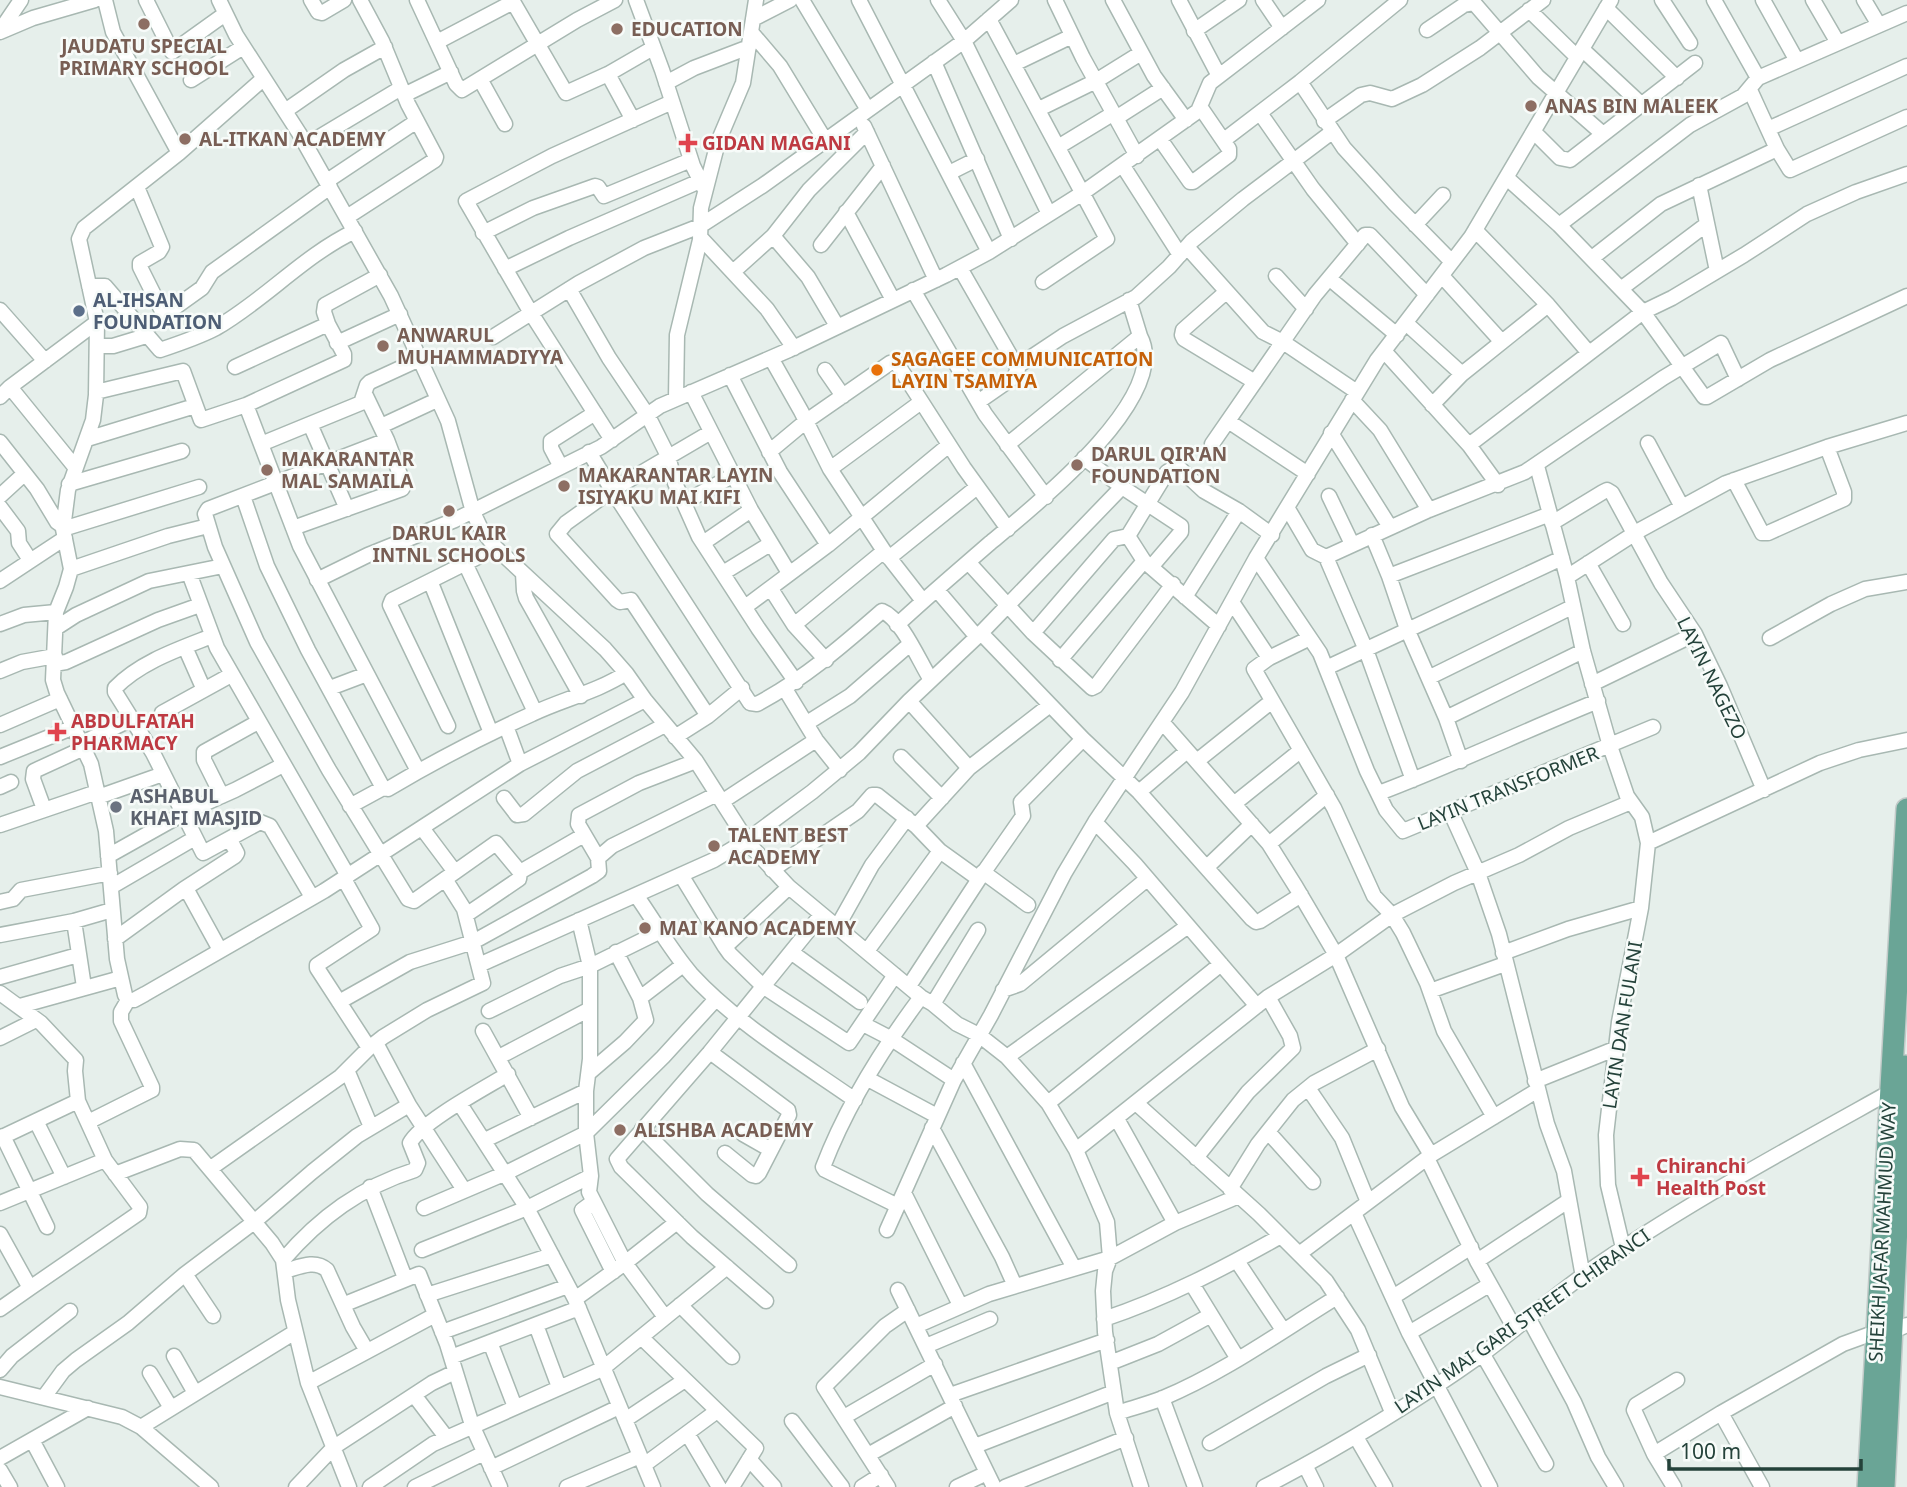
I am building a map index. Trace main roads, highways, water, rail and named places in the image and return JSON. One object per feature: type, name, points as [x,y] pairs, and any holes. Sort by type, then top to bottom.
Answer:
[{"type":"main road","name":"SHEIKH JAFAR MAHMUD WAY","points":[[1884,1487],[1891,1329],[1889,1092],[1907,809]]},
{"type":"main road","name":"SHEIKH JAFAR MAHMUD WAY","points":[[1868,1487],[1901,1254],[1907,1038]]},
{"type":"place","name":"JAUDATU SPECIAL PRIMARY SCHOOL","points":[[144,24]]},
{"type":"place","name":"EDUCATION","points":[[617,29]]},
{"type":"place","name":"ANAS BIN MALEEK","points":[[1531,106]]},
{"type":"place","name":"AL-ITKAN ACADEMY","points":[[185,139]]},
{"type":"place","name":"GIDAN MAGANI","points":[[688,143]]},
{"type":"place","name":"AL-IHSAN FOUNDATION","points":[[79,311]]},
{"type":"place","name":"ANWARUL MUHAMMADIYYA","points":[[383,346]]},
{"type":"place","name":"SAGAGEE COMMUNICATION LAYIN TSAMIYA","points":[[877,370]]},
{"type":"place","name":"DARUL QIR'AN FOUNDATION","points":[[1077,465]]},
{"type":"place","name":"MAKARANTAR MAL SAMAILA","points":[[267,470]]},
{"type":"place","name":"MAKARANTAR LAYIN ISIYAKU MAI KIFI","points":[[564,486]]},
{"type":"place","name":"DARUL KAIR INTNL SCHOOLS","points":[[449,511]]},
{"type":"place","name":"ABDULFATAH PHARMACY","points":[[57,732]]},
{"type":"place","name":"ASHABUL KHAFI MASJID","points":[[116,807]]},
{"type":"place","name":"TALENT BEST ACADEMY","points":[[714,846]]},
{"type":"place","name":"MAI KANO ACADEMY","points":[[645,928]]},
{"type":"place","name":"ALISHBA ACADEMY","points":[[620,1130]]},
{"type":"place","name":"Chiranchi Health Post","points":[[1640,1177]]}]
